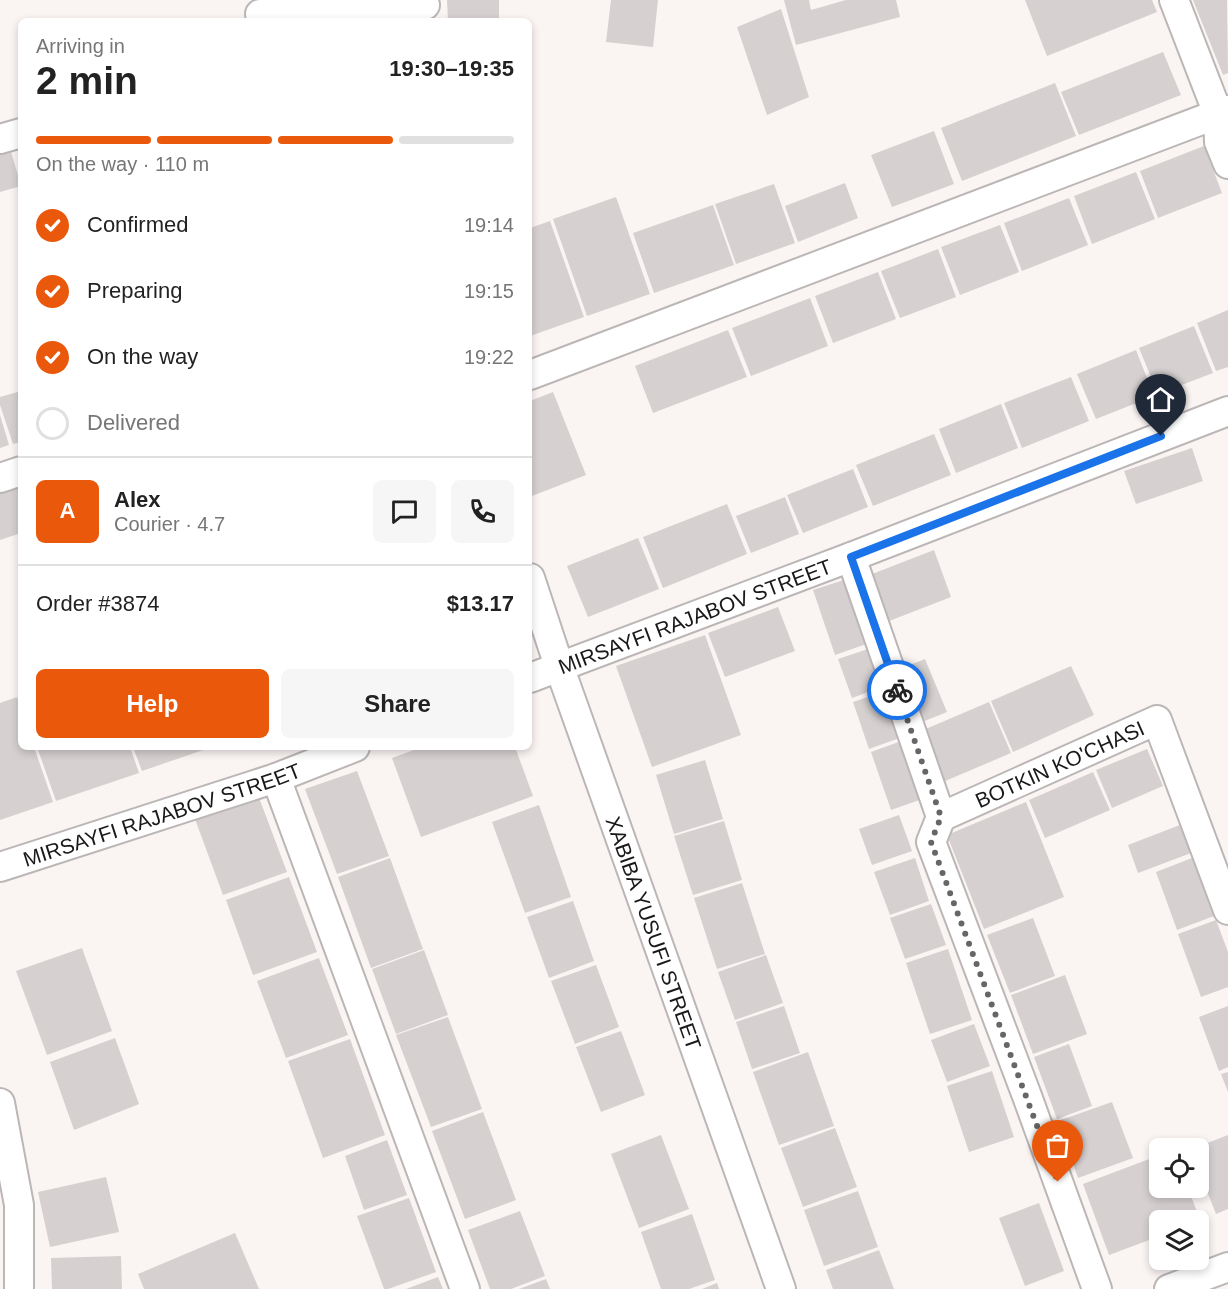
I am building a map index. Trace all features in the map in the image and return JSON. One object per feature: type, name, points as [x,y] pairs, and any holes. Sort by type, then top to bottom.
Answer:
[{"type":"street","points":[[1174,0],[1223,112],[1220,142],[1228,164]]},
{"type":"street","points":[[260,14],[425,9]]},
{"type":"street","points":[[532,374],[1223,112]]},
{"type":"street","points":[[0,139],[18,134]]},
{"type":"street","name":"MIRSAYFI RAJABOV STREET","points":[[532,677],[1228,411]]},
{"type":"street","points":[[0,478],[18,472]]},
{"type":"street","points":[[851,557],[941,817],[931,842],[1097,1289]]},
{"type":"street","name":"XABIBA YUSUFI STREET","points":[[532,584],[559,666],[781,1289]]},
{"type":"street","name":"BOTKIN KO'CHASI","points":[[941,817],[1157,720],[1228,910]]},
{"type":"street","name":"MIRSAYFI RAJABOV STREET","points":[[0,867],[276,778],[347,750]]},
{"type":"street","points":[[276,778],[465,1289]]},
{"type":"street","points":[[0,1103],[9,1208],[20,1289]]},
{"type":"street","points":[[1168,1289],[1228,1267]]},
{"type":"building","points":[[447,0],[499,0],[499,18],[448,18]]},
{"type":"building","points":[[611,0],[658,0],[653,47],[606,42]]},
{"type":"building","points":[[784,0],[809,0],[811,10],[846,0],[896,0],[900,17],[796,45]]},
{"type":"building","points":[[1025,0],[1152,0],[1157,12],[1047,56]]},
{"type":"building","points":[[1193,0],[1227,0],[1228,73],[1223,75]]},
{"type":"building","points":[[781,9],[809,97],[767,115],[737,27]]},
{"type":"building","points":[[1163,52],[1181,95],[1079,135],[1061,92]]},
{"type":"building","points":[[1055,83],[1076,136],[962,181],[941,128]]},
{"type":"building","points":[[934,131],[954,184],[892,207],[871,155]]},
{"type":"building","points":[[1204,146],[1222,193],[1158,218],[1140,171]]},
{"type":"building","points":[[10,148],[18,176],[18,187],[0,192],[0,151]]},
{"type":"building","points":[[1136,172],[1155,219],[1092,244],[1074,196]]},
{"type":"building","points":[[845,183],[858,218],[798,242],[785,206]]},
{"type":"building","points":[[774,184],[795,243],[736,264],[715,204]]},
{"type":"building","points":[[616,197],[650,294],[587,316],[553,219]]},
{"type":"building","points":[[1069,198],[1088,245],[1022,271],[1004,223]]},
{"type":"building","points":[[713,205],[734,265],[654,293],[633,233]]},
{"type":"building","points":[[550,221],[584,317],[532,335],[532,227]]},
{"type":"building","points":[[1000,225],[1019,272],[960,295],[941,247]]},
{"type":"building","points":[[938,249],[956,297],[900,318],[881,271]]},
{"type":"building","points":[[878,272],[896,319],[833,343],[815,296]]},
{"type":"building","points":[[810,298],[828,346],[751,376],[732,328]]},
{"type":"building","points":[[1228,310],[1228,367],[1216,371],[1197,323]]},
{"type":"building","points":[[1194,326],[1213,373],[1158,394],[1139,348]]},
{"type":"building","points":[[728,330],[747,377],[653,413],[635,366]]},
{"type":"building","points":[[1136,350],[1154,396],[1096,419],[1077,374]]},
{"type":"building","points":[[1071,377],[1089,421],[1022,448],[1004,403]]},
{"type":"building","points":[[18,392],[18,443],[13,444],[0,405],[0,397]]},
{"type":"building","points":[[553,392],[586,475],[532,496],[532,400]]},
{"type":"building","points":[[1001,404],[1018,448],[956,473],[939,429]]},
{"type":"building","points":[[0,415],[9,445],[0,448]]},
{"type":"building","points":[[934,434],[951,475],[873,506],[856,465]]},
{"type":"building","points":[[1192,448],[1203,481],[1136,504],[1124,471]]},
{"type":"building","points":[[853,469],[868,507],[803,533],[787,495]]},
{"type":"building","points":[[18,482],[18,534],[0,540],[0,488]]},
{"type":"building","points":[[785,497],[799,534],[751,553],[736,516]]},
{"type":"building","points":[[727,504],[747,554],[663,588],[643,537]]},
{"type":"building","points":[[638,538],[659,589],[588,617],[567,566]]},
{"type":"building","points":[[934,550],[951,597],[884,623],[867,576]]},
{"type":"building","points":[[850,578],[872,642],[835,655],[813,590]]},
{"type":"building","points":[[778,607],[795,651],[725,677],[708,633]]},
{"type":"building","points":[[705,635],[741,735],[652,767],[616,666]]},
{"type":"building","points":[[874,647],[887,685],[852,698],[838,659]]},
{"type":"building","points":[[925,659],[947,712],[922,722],[900,669]]},
{"type":"building","points":[[1071,666],[1094,715],[1013,752],[991,701]]},
{"type":"building","points":[[889,690],[905,736],[869,749],[853,702]]},
{"type":"building","points":[[17,697],[18,750],[35,750],[53,802],[0,820],[0,703]]},
{"type":"building","points":[[989,702],[1011,753],[943,782],[921,731]]},
{"type":"building","points":[[907,739],[928,797],[891,810],[871,752]]},
{"type":"building","points":[[1147,749],[1163,786],[1112,808],[1096,770]]},
{"type":"building","points":[[38,750],[131,750],[139,773],[56,801]]},
{"type":"building","points":[[134,750],[203,750],[142,771]]},
{"type":"building","points":[[414,750],[516,750],[533,796],[421,837],[392,758]]},
{"type":"building","points":[[705,760],[723,819],[674,834],[656,775]]},
{"type":"building","points":[[357,771],[389,856],[337,874],[305,789]]},
{"type":"building","points":[[1093,772],[1110,810],[1045,838],[1029,800]]},
{"type":"building","points":[[258,795],[287,872],[223,895],[195,819]]},
{"type":"building","points":[[1026,802],[1064,897],[984,929],[947,835]]},
{"type":"building","points":[[539,805],[571,897],[525,913],[492,822]]},
{"type":"building","points":[[899,815],[912,851],[872,865],[859,829]]},
{"type":"building","points":[[724,821],[742,880],[693,895],[674,836]]},
{"type":"building","points":[[1180,825],[1191,853],[1138,873],[1128,845]]},
{"type":"building","points":[[390,858],[423,949],[371,968],[338,877]]},
{"type":"building","points":[[915,858],[929,901],[890,915],[874,872]]},
{"type":"building","points":[[1192,858],[1214,916],[1177,930],[1156,872]]},
{"type":"building","points":[[289,877],[317,952],[253,975],[226,900]]},
{"type":"building","points":[[742,883],[765,954],[717,969],[694,898]]},
{"type":"building","points":[[573,901],[594,961],[549,978],[527,917]]},
{"type":"building","points":[[931,904],[946,945],[905,959],[890,918]]},
{"type":"building","points":[[1033,918],[1055,976],[1010,993],[987,935]]},
{"type":"building","points":[[1216,920],[1228,952],[1228,987],[1201,997],[1178,934]]},
{"type":"building","points":[[82,948],[112,1031],[47,1055],[16,971]]},
{"type":"building","points":[[948,949],[972,1020],[930,1034],[906,963]]},
{"type":"building","points":[[424,950],[448,1015],[396,1034],[372,969]]},
{"type":"building","points":[[766,955],[783,1003],[735,1020],[718,972]]},
{"type":"building","points":[[319,958],[348,1035],[286,1058],[257,981]]},
{"type":"building","points":[[596,965],[619,1027],[575,1044],[551,981]]},
{"type":"building","points":[[1065,975],[1087,1034],[1033,1054],[1011,995]]},
{"type":"building","points":[[784,1006],[800,1053],[752,1069],[736,1022]]},
{"type":"building","points":[[1228,1006],[1228,1067],[1219,1071],[1199,1017]]},
{"type":"building","points":[[448,1017],[482,1109],[431,1127],[396,1035]]},
{"type":"building","points":[[974,1024],[990,1066],[947,1082],[931,1040]]},
{"type":"building","points":[[621,1031],[645,1095],[601,1112],[576,1047]]},
{"type":"building","points":[[115,1038],[139,1104],[74,1130],[50,1062]]},
{"type":"building","points":[[350,1039],[385,1135],[323,1158],[288,1061]]},
{"type":"building","points":[[1069,1044],[1092,1106],[1057,1119],[1034,1057]]},
{"type":"building","points":[[808,1052],[834,1126],[779,1145],[753,1072]]},
{"type":"building","points":[[992,1071],[1014,1137],[969,1152],[947,1086]]},
{"type":"building","points":[[1228,1072],[1228,1092],[1221,1074]]},
{"type":"building","points":[[1112,1102],[1133,1158],[1078,1178],[1058,1121]]},
{"type":"building","points":[[483,1112],[516,1200],[465,1219],[432,1131]]},
{"type":"building","points":[[835,1128],[857,1187],[803,1207],[781,1148]]},
{"type":"building","points":[[661,1135],[689,1209],[639,1228],[611,1154]]},
{"type":"building","points":[[1228,1135],[1228,1209],[1216,1214],[1209,1196],[1209,1142]]},
{"type":"building","points":[[387,1140],[407,1195],[364,1210],[345,1156]]},
{"type":"building","points":[[1149,1159],[1149,1198],[1192,1198],[1196,1210],[1149,1210],[1149,1240],[1109,1255],[1083,1184]]},
{"type":"building","points":[[106,1177],[119,1232],[50,1247],[38,1192]]},
{"type":"building","points":[[858,1191],[878,1247],[824,1266],[804,1210]]},
{"type":"building","points":[[409,1198],[436,1272],[384,1289],[357,1216]]},
{"type":"building","points":[[1039,1203],[1064,1271],[1025,1286],[999,1218]]},
{"type":"building","points":[[520,1211],[545,1276],[511,1289],[490,1289],[468,1230]]},
{"type":"building","points":[[692,1214],[715,1280],[689,1289],[661,1289],[641,1232]]},
{"type":"building","points":[[235,1233],[259,1289],[144,1289],[138,1274]]},
{"type":"building","points":[[879,1250],[894,1289],[833,1289],[826,1270]]},
{"type":"building","points":[[121,1256],[122,1289],[52,1289],[51,1258]]},
{"type":"building","points":[[438,1277],[443,1289],[406,1289]]},
{"type":"building","points":[[546,1279],[550,1289],[519,1289]]},
{"type":"building","points":[[717,1283],[719,1289],[702,1289]]},
{"type":"way so far","points":[[897,690],[941,817],[931,842],[1058,1182]]},
{"type":"route","points":[[897,690],[851,557],[1161,436]]}]
